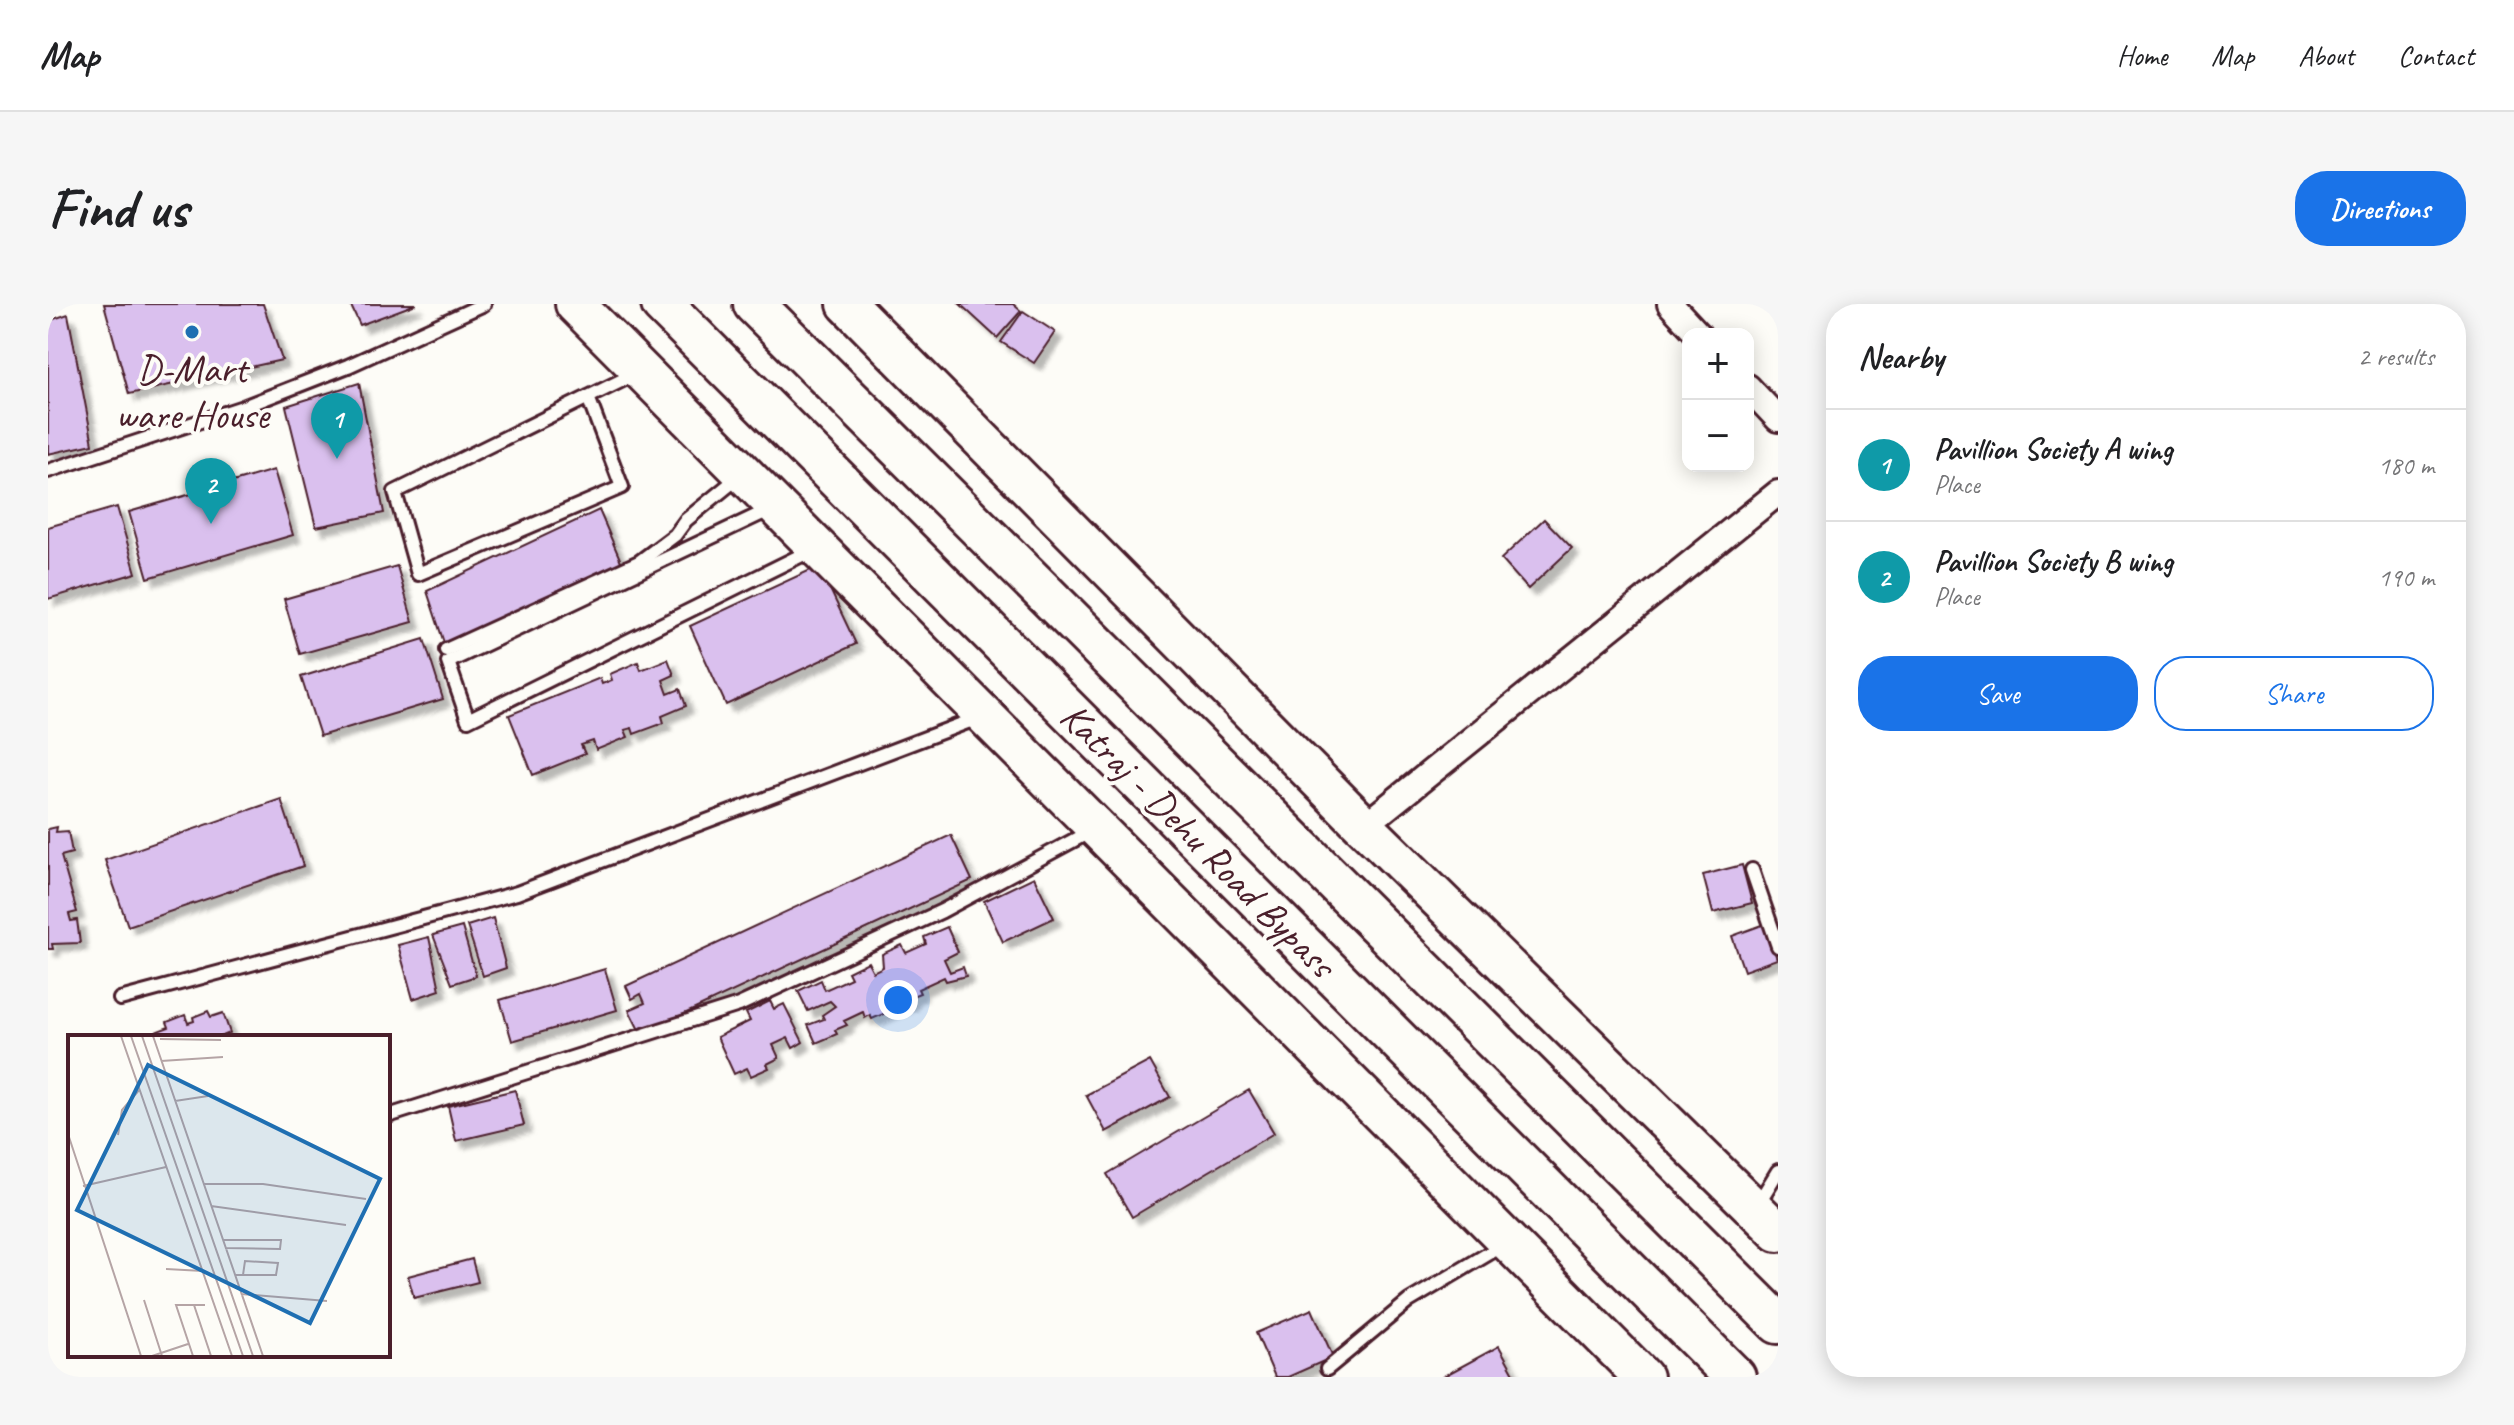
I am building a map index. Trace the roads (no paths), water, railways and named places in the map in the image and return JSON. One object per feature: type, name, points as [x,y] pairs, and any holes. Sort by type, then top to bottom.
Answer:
[{"type":"highway","name":"Katraj - Dehu Road Bypass","points":[[662,304],[1735,1377]]},
{"type":"highway","name":"Katraj - Dehu Road Bypass","points":[[754,304],[1778,1323]]},
{"type":"main road","points":[[575,304],[1643,1377]]},
{"type":"main road","points":[[848,304],[1364,826],[1766,1221]]},
{"type":"street","points":[[1670,304],[1692,328]]},
{"type":"street","points":[[1754,393],[1778,419]]},
{"type":"street","points":[[1364,826],[1778,493]]},
{"type":"lane","points":[[48,471],[243,407],[348,366],[484,304]]},
{"type":"lane","points":[[588,397],[622,487],[418,574],[395,492],[588,397],[640,372]]},
{"type":"lane","points":[[446,650],[639,562],[675,535],[686,520],[742,474]]},
{"type":"lane","points":[[775,506],[448,662],[468,720],[816,548]]},
{"type":"lane","points":[[120,999],[517,893],[985,715]]},
{"type":"lane","points":[[390,1115],[739,1005],[942,911],[1097,828]]},
{"type":"lane","points":[[1752,870],[1778,946]]},
{"type":"lane","points":[[1766,1221],[1778,1171]]},
{"type":"lane","points":[[1327,1369],[1409,1301],[1509,1241]]},
{"type":"place","name":"D-Mart ware House","points":[[192,332]]},
{"type":"place","name":"Pavillion Society A wing","points":[[337,459]]},
{"type":"place","name":"Pavillion Society B wing","points":[[211,524]]}]
